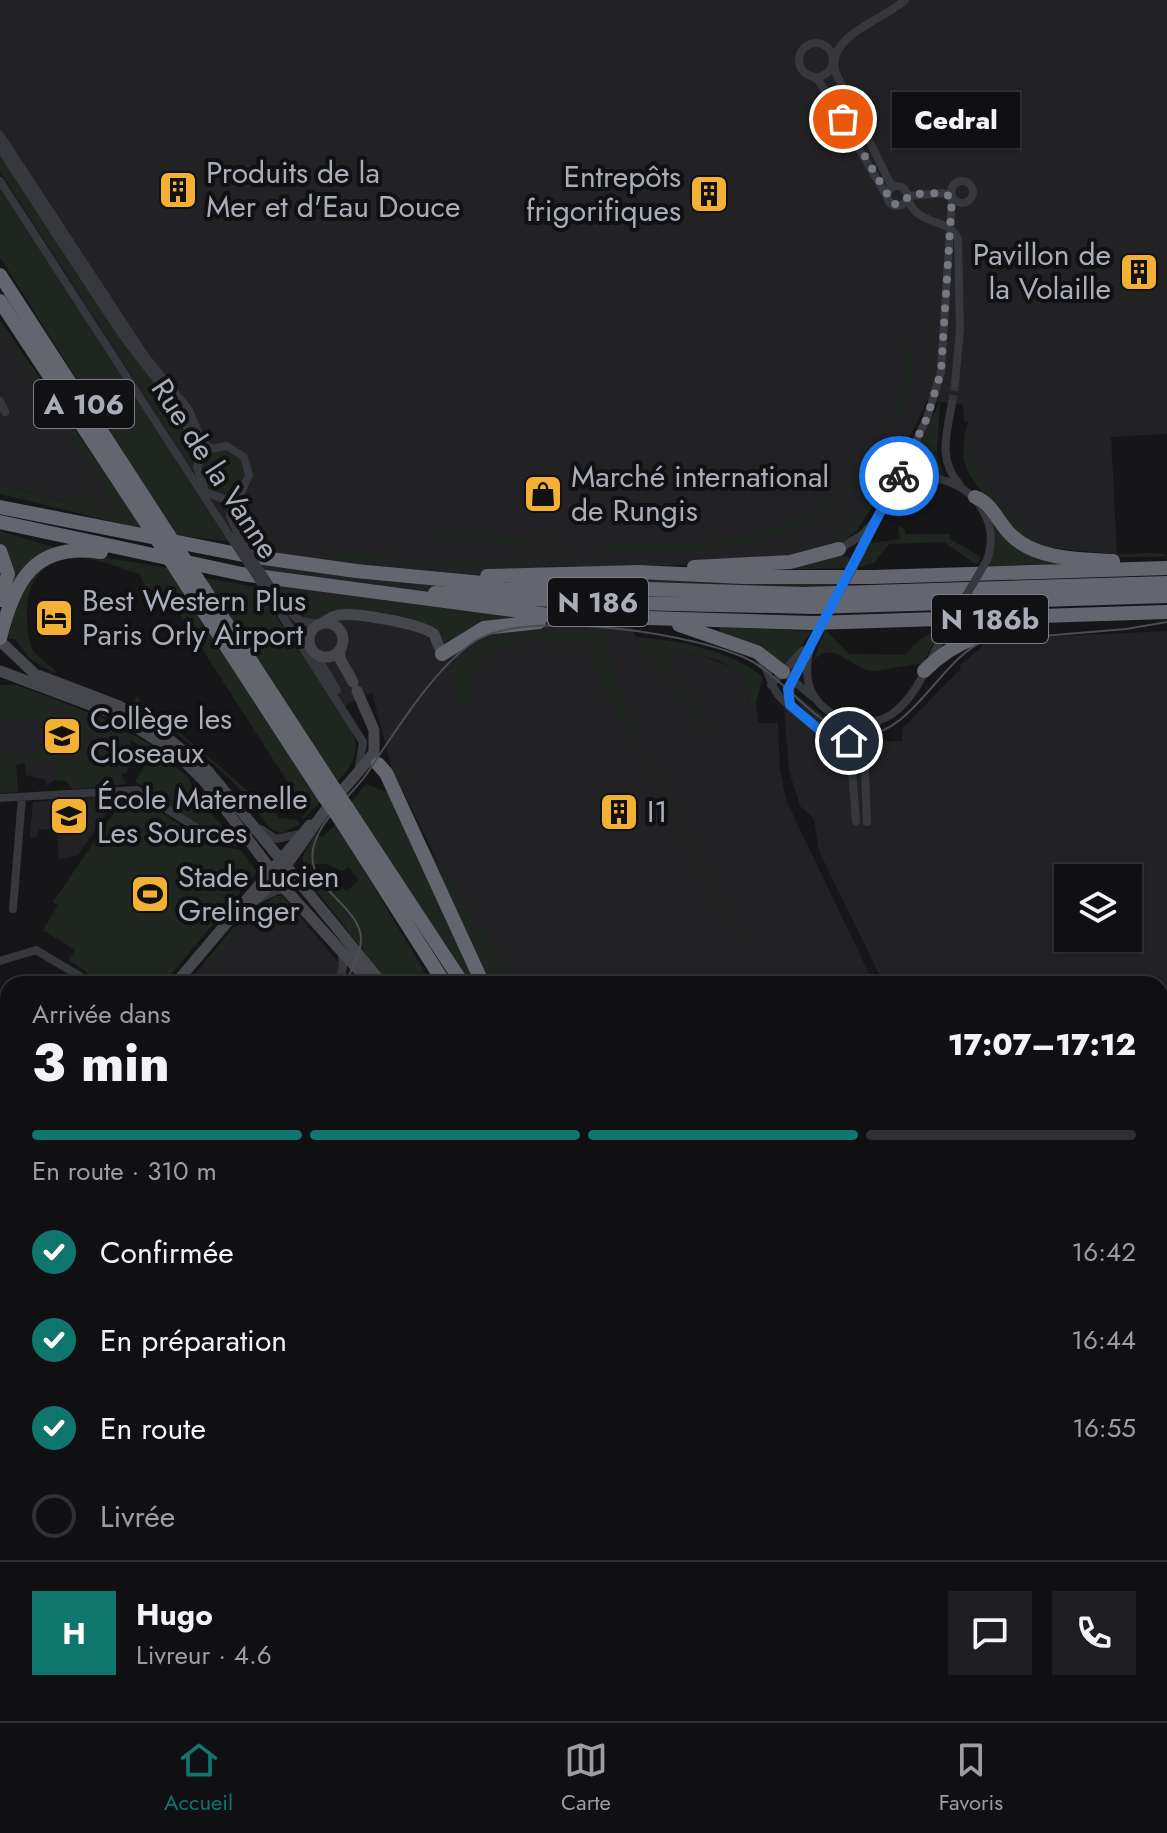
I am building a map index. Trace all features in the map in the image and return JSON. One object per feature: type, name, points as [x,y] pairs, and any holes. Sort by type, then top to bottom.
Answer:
[{"type":"highway","name":"A 106","points":[[0,275],[204,589],[328,791]]},
{"type":"highway","name":"A 106","points":[[0,301],[187,586],[457,976]]},
{"type":"highway","points":[[0,318],[35,362],[44,366]]},
{"type":"highway","points":[[975,497],[987,504],[1015,539],[1032,550],[1104,561],[1159,562],[1167,568]]},
{"type":"highway","points":[[0,498],[24,504],[30,514]]},
{"type":"highway","name":"N 186","points":[[0,507],[326,567],[557,587],[804,594],[1167,583]]},
{"type":"highway","name":"N 186","points":[[0,522],[242,574],[382,593],[814,607],[1167,596]]},
{"type":"highway","points":[[0,640],[20,584],[35,564],[68,550],[107,553],[112,548]]},
{"type":"highway","points":[[639,572],[644,568],[790,562],[839,549]]},
{"type":"highway","points":[[0,551],[8,574],[0,600]]},
{"type":"highway","points":[[0,561],[0,586]]},
{"type":"highway","name":"N 186b","points":[[467,579],[556,572],[873,577],[1167,568]]},
{"type":"highway","name":"N 186b","points":[[382,593],[549,615],[812,623],[1167,612]]},
{"type":"highway","points":[[924,671],[940,655],[982,633],[1124,619],[1133,613]]},
{"type":"highway","points":[[442,654],[484,628],[505,623],[542,622],[549,615]]},
{"type":"highway","points":[[673,619],[681,626],[757,652],[787,676]]},
{"type":"highway","points":[[372,764],[479,976]]},
{"type":"highway","name":"A 106","points":[[344,814],[410,931],[440,976]]},
{"type":"highway","points":[[410,931],[409,937],[431,976]]},
{"type":"main road","points":[[342,644],[328,657],[313,651],[310,636],[320,624],[341,614],[426,628],[436,637],[442,654]]},
{"type":"main road","points":[[237,913],[256,901],[279,876],[357,773],[372,764],[376,745],[374,730],[341,662],[342,644],[349,623],[376,620]]},
{"type":"main road","points":[[320,624],[336,626],[342,644]]},
{"type":"main road","points":[[0,640],[35,674],[119,706],[149,723],[225,789],[279,876],[364,976]]},
{"type":"main road","points":[[0,671],[108,711],[148,732],[193,769],[250,831]]},
{"type":"main road","points":[[182,976],[237,913],[279,876],[300,834],[323,814]]},
{"type":"main road","points":[[279,876],[375,976]]},
{"type":"street","points":[[771,685],[787,676],[814,639],[883,513],[927,418],[941,372],[945,227],[952,197],[944,193],[907,197],[898,205],[889,200],[819,81],[803,70],[800,54],[811,44],[832,46],[841,43],[904,1]]},
{"type":"street","points":[[821,43],[830,50],[835,71],[864,124],[890,183],[904,189],[915,213],[945,227],[958,239],[960,329],[955,384]]},
{"type":"street","points":[[812,76],[826,74],[841,43]]},
{"type":"street","points":[[0,135],[137,345],[189,410],[202,442],[209,447],[229,447],[245,460],[248,479],[236,496],[230,516],[278,604],[313,651],[357,723],[372,764]]},
{"type":"street","points":[[0,148],[134,351],[183,416],[195,442],[199,477],[234,536],[241,541]]},
{"type":"street","name":"Rue de la Vanne","points":[[0,181],[229,535],[278,604],[363,742]]},
{"type":"street","points":[[889,200],[889,191],[896,186]]},
{"type":"street","points":[[0,401],[5,412]]},
{"type":"street","points":[[952,403],[944,454],[949,471],[961,487]]},
{"type":"street","points":[[198,463],[209,447]]},
{"type":"street","points":[[822,732],[840,740],[857,740],[901,707],[987,560],[991,531],[975,497],[961,487],[946,481],[924,481],[890,498]]},
{"type":"street","points":[[208,493],[222,500],[236,496]]},
{"type":"street","points":[[839,549],[862,535],[883,513]]},
{"type":"street","points":[[278,604],[300,621],[320,624]]},
{"type":"street","points":[[814,639],[807,672],[810,689],[820,702]]},
{"type":"street","points":[[734,643],[761,660],[781,701],[790,705],[851,759],[856,821]]},
{"type":"street","points":[[787,676],[847,721],[881,720]]},
{"type":"street","points":[[787,676],[790,705]]},
{"type":"street","points":[[867,735],[867,822]]},
{"type":"street","points":[[0,798],[133,789],[211,837],[230,843],[250,831]]},
{"type":"street","points":[[225,789],[271,837],[283,839],[300,834]]},
{"type":"street","points":[[13,909],[22,797]]},
{"type":"street","points":[[338,947],[344,962],[340,976]]},
{"type":"street","points":[[0,961],[27,951],[49,955],[81,976]]},
{"type":"shaded area","name":"Marché international de Rungis","points":[[0,0],[1167,0],[1167,434],[1111,437],[1117,554],[1048,548],[1027,537],[967,462],[964,434],[968,422],[964,421],[963,405],[927,400],[889,482],[857,530],[837,546],[796,556],[698,565],[606,566],[638,642],[703,656],[737,669],[748,683],[749,703],[756,703],[758,723],[778,723],[780,770],[786,800],[870,976],[494,976],[392,769],[372,693],[344,706],[0,172]]},
{"type":"shaded area","points":[[0,153],[120,336],[182,419],[187,430],[193,467],[0,170]]},
{"type":"shaded area","points":[[0,188],[228,541],[174,535],[0,257]]},
{"type":"shaded area","points":[[0,320],[143,529],[0,494],[0,485],[69,503],[86,492],[85,487],[90,491],[86,494],[95,509],[116,514],[90,465],[0,325]]},
{"type":"shaded area","points":[[0,323],[90,465],[117,515],[0,485]]},
{"type":"shaded area","points":[[906,346],[913,366],[910,381],[882,451],[854,487],[821,514],[783,532],[741,543],[696,549],[601,550],[599,543],[654,545],[708,542],[759,533],[805,516],[845,490],[876,454],[897,406]]},
{"type":"shaded area","points":[[940,401],[937,456],[944,476],[918,477],[901,484]]},
{"type":"shaded area","points":[[972,432],[972,438],[966,438],[966,442],[975,468],[1007,512],[1034,539],[1070,551],[1167,556],[1078,555],[1032,544],[1006,522],[969,474],[963,452],[966,434]]},
{"type":"shaded area","points":[[222,451],[237,457],[243,472],[237,487],[222,493],[207,487],[201,472],[207,457]]},
{"type":"shaded area","points":[[891,476],[857,530],[839,545],[832,536],[856,517]]},
{"type":"shaded area","points":[[251,489],[247,501],[252,505],[246,515],[274,550],[248,546],[244,528],[237,526],[236,508]]},
{"type":"shaded area","points":[[988,515],[1019,546],[1093,564],[989,566],[996,541]]},
{"type":"shaded area","points":[[898,526],[905,529],[905,534],[950,534],[950,539],[981,557],[977,565],[944,542],[889,544],[874,563],[859,567],[871,543],[900,539]]},
{"type":"shaded area","points":[[0,531],[53,547],[0,618],[7,555],[0,543]]},
{"type":"shaded area","points":[[437,532],[568,544],[570,549],[435,538]]},
{"type":"shaded area","points":[[324,550],[406,560],[530,564],[528,568],[464,569],[334,558]]},
{"type":"shaded area","points":[[63,555],[101,557],[169,568],[321,801],[303,819],[301,817],[307,812],[166,593],[146,588],[139,574],[81,558],[61,560],[42,571],[29,597],[28,631],[33,650],[56,671],[54,673],[30,659],[15,639],[8,639],[21,590],[33,573]]},
{"type":"shaded area","points":[[840,555],[851,559],[846,568],[718,571],[792,567]]},
{"type":"shaded area","points":[[204,578],[256,587],[350,725],[355,742],[354,756],[337,782]]},
{"type":"shaded area","points":[[611,579],[838,582],[835,588],[613,583]]},
{"type":"shaded area","points":[[279,591],[500,617],[501,620],[450,640],[435,627],[408,620],[333,611],[305,618],[289,605]]},
{"type":"shaded area","points":[[720,627],[812,631],[783,669],[720,634]]},
{"type":"shaded area","points":[[941,628],[923,664],[871,671],[835,654],[821,654],[814,660],[825,629],[849,654],[905,655],[921,638]]},
{"type":"shaded area","points":[[1167,631],[1167,976],[880,976],[819,851],[814,819],[800,806],[789,771],[784,706],[829,737],[847,742],[902,741],[902,729],[961,668],[960,665],[982,647],[980,640]]},
{"type":"shaded area","points":[[554,632],[604,634],[625,713],[641,747],[638,750],[597,675],[592,643],[540,640],[511,643],[497,649],[469,673],[473,701],[462,704],[451,672],[473,651],[497,639]]},
{"type":"shaded area","points":[[634,637],[702,648],[749,667],[763,677],[756,703],[749,703],[743,679],[727,664],[678,651],[665,665],[713,728],[709,732]]},
{"type":"shaded area","name":"Collège les Closeaux","points":[[0,685],[17,685],[130,738],[130,767],[121,773],[126,784],[73,789],[66,781],[55,780],[47,785],[46,780],[26,775],[25,762],[0,764]]},
{"type":"shaded area","points":[[0,685],[17,685],[101,717],[148,743],[187,776],[198,798],[232,837],[221,836],[196,824],[135,781],[146,763],[156,757],[120,733],[66,740],[64,733],[57,733],[55,717],[0,721]]},
{"type":"shaded area","points":[[794,693],[837,727],[863,733],[853,738],[826,727],[803,709]]},
{"type":"shaded area","points":[[137,696],[145,708],[165,720],[280,818],[297,820],[300,824],[283,833],[270,828],[246,795],[220,771],[178,734],[133,704]]},
{"type":"shaded area","points":[[131,742],[132,760],[126,773],[118,775],[119,785],[73,789],[66,781],[55,780],[56,764],[31,762],[16,765],[18,792],[0,793],[0,754],[18,753],[24,758],[22,753],[45,751],[49,755],[63,750],[62,755],[67,750],[75,749],[79,754],[91,753],[94,748]]},
{"type":"shaded area","points":[[645,756],[741,936],[739,939],[642,757]]},
{"type":"shaded area","points":[[402,765],[401,787],[424,839],[454,890],[513,976],[482,976],[387,767]]},
{"type":"shaded area","points":[[366,784],[390,793],[476,976],[463,976],[350,804]]},
{"type":"shaded area","name":"Stade Lucien Grelinger","points":[[126,795],[135,795],[198,837],[217,846],[241,850],[257,872],[170,976],[108,976],[110,972],[107,976],[92,976],[69,960],[75,950],[43,930],[58,905],[53,902]]},
{"type":"shaded area","name":"École Maternelle Les Sources","points":[[110,796],[114,803],[78,855],[59,859],[57,828],[39,830],[36,838],[30,837],[33,802]]},
{"type":"shaded area","points":[[336,824],[427,976],[384,976],[303,874],[303,870],[325,870],[346,891],[359,881],[349,867],[342,871],[327,864],[303,864],[303,856],[315,834],[323,837]]},
{"type":"shaded area","points":[[275,896],[283,896],[295,908],[300,935],[286,913],[255,920],[230,938],[221,957],[217,955],[211,962],[212,967],[201,967],[232,929]]},
{"type":"shaded area","points":[[267,902],[289,903],[349,976],[195,974],[232,929]]},
{"type":"tunnel","points":[[952,403],[955,384]]},
{"type":"tram line","points":[[349,976],[361,944],[358,925],[321,881],[315,869],[312,855],[316,839],[326,821],[362,780],[430,684],[475,641],[499,631],[571,625],[613,628],[694,642],[753,662],[819,717],[847,733],[862,735],[880,732],[896,723],[953,664],[983,641],[1126,629],[1167,622]]},
{"type":"way so far","points":[[843,119],[893,204],[901,204],[911,194],[944,193],[952,198],[953,204],[948,239],[941,372],[927,418],[899,476]]},
{"type":"place","name":"Cedral","points":[[843,119]]},
{"type":"place","name":"Produits de la Mer et d'Eau Douce","points":[[178,190]]},
{"type":"place","name":"Entrepôts frigorifiques","points":[[709,194]]},
{"type":"place","name":"Pavillon de la Volaille","points":[[1139,272]]},
{"type":"place","name":"Marché international de Rungis","points":[[543,494]]},
{"type":"place","name":"Best Western Plus Paris Orly Airport","points":[[54,618]]},
{"type":"place","name":"Collège les Closeaux","points":[[62,736]]},
{"type":"place","name":"I1","points":[[619,812]]},
{"type":"place","name":"École Maternelle Les Sources","points":[[69,816]]},
{"type":"place","name":"Stade Lucien Grelinger","points":[[150,894]]},
{"type":"route","points":[[849,741],[822,732],[790,705],[788,689],[883,513],[899,476]]}]
